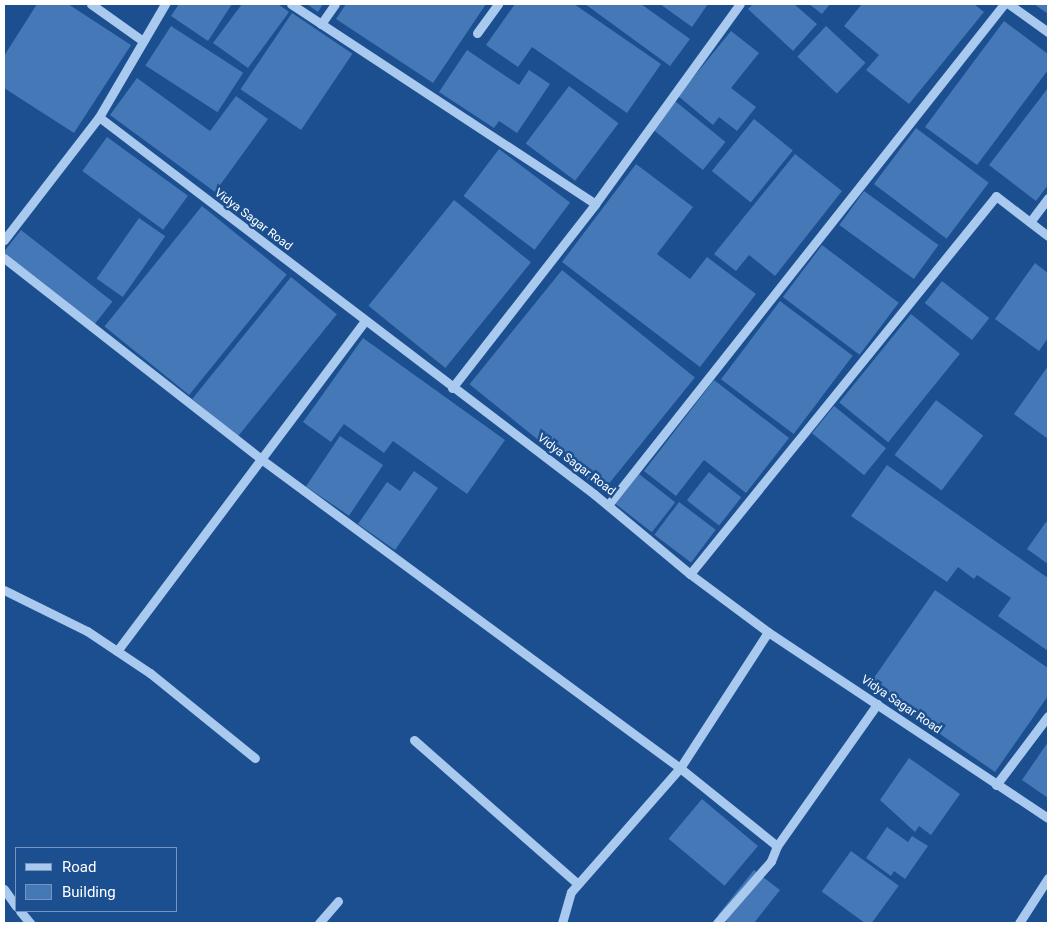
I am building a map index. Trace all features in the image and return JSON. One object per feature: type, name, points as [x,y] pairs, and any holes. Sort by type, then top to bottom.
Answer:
[{"type":"street","points":[[92,4],[143,41]]},
{"type":"street","points":[[4,240],[99,118],[165,4]]},
{"type":"street","points":[[291,4],[595,204]]},
{"type":"street","points":[[321,24],[335,4]]},
{"type":"street","points":[[476,33],[498,4]]},
{"type":"street","points":[[452,388],[595,204],[740,4]]},
{"type":"street","points":[[608,505],[1004,4]]},
{"type":"street","points":[[1010,4],[1048,32]]},
{"type":"street","name":"Vidya Sagar Road","points":[[99,118],[608,505],[690,574],[768,632],[1048,818]]},
{"type":"street","points":[[690,574],[996,196],[1048,236]]},
{"type":"street","points":[[1030,222],[1048,198]]},
{"type":"street","points":[[4,258],[261,459],[680,768],[777,846]]},
{"type":"street","points":[[117,651],[365,321]]},
{"type":"street","points":[[4,590],[34,609],[67,619],[117,651],[256,758]]},
{"type":"street","points":[[562,923],[563,910],[578,884],[680,768],[768,632]]},
{"type":"street","points":[[717,923],[771,861],[777,846],[877,704]]},
{"type":"street","points":[[996,785],[1048,716]]},
{"type":"street","points":[[414,740],[578,884]]},
{"type":"street","points":[[1019,923],[1048,878]]},
{"type":"street","points":[[4,889],[15,905]]},
{"type":"street","points":[[319,923],[338,901]]},
{"type":"street","points":[[21,912],[30,923]]},
{"type":"building","points":[[37,4],[68,4],[131,45],[74,133],[4,88],[4,56]]},
{"type":"building","points":[[179,4],[232,4],[208,41],[171,16]]},
{"type":"building","points":[[242,4],[278,4],[289,12],[248,68],[213,43]]},
{"type":"building","points":[[307,4],[323,4],[318,12]]},
{"type":"building","points":[[346,4],[486,4],[433,83],[336,19]]},
{"type":"building","points":[[515,4],[574,4],[661,64],[627,113],[532,47],[518,67],[486,45]]},
{"type":"building","points":[[585,4],[641,4],[690,39],[670,66]]},
{"type":"building","points":[[660,4],[708,4],[692,27]]},
{"type":"building","points":[[753,4],[794,4],[817,24],[793,51],[748,9]]},
{"type":"building","points":[[809,4],[830,4],[822,14]]},
{"type":"building","points":[[862,4],[974,4],[984,12],[909,104],[866,70],[879,55],[844,26]]},
{"type":"building","points":[[1034,4],[1048,4],[1048,14]]},
{"type":"building","points":[[292,13],[353,54],[301,130],[241,89]]},
{"type":"building","points":[[1004,21],[1048,54],[1048,70],[977,165],[925,127]]},
{"type":"building","points":[[171,26],[243,73],[218,112],[145,65]]},
{"type":"building","points":[[826,26],[865,63],[837,94],[797,57]]},
{"type":"building","points":[[731,31],[759,53],[731,88],[756,107],[737,131],[719,117],[713,125],[678,96]]},
{"type":"building","points":[[467,50],[519,85],[529,70],[550,84],[517,133],[499,121],[494,128],[439,92]]},
{"type":"building","points":[[137,78],[210,131],[236,96],[268,119],[215,192],[110,115]]},
{"type":"building","points":[[569,86],[619,123],[575,181],[526,144]]},
{"type":"building","points":[[1048,88],[1048,185],[1036,201],[989,165]]},
{"type":"building","points":[[675,101],[726,142],[703,170],[652,129]]},
{"type":"building","points":[[754,119],[793,150],[751,203],[712,171]]},
{"type":"building","points":[[916,128],[989,183],[947,239],[874,184]]},
{"type":"building","points":[[107,137],[188,196],[163,230],[82,171]]},
{"type":"building","points":[[499,149],[570,203],[535,250],[463,196]]},
{"type":"building","points":[[795,154],[842,191],[775,276],[749,255],[736,271],[714,254]]},
{"type":"building","points":[[636,164],[693,207],[657,254],[690,279],[707,257],[756,294],[700,367],[562,262]]},
{"type":"building","points":[[864,191],[938,245],[914,279],[839,225]]},
{"type":"building","points":[[454,200],[531,262],[445,368],[368,306]]},
{"type":"building","points":[[202,206],[287,275],[189,395],[104,326]]},
{"type":"building","points":[[139,218],[165,236],[123,297],[97,279]]},
{"type":"building","points":[[21,230],[112,301],[95,324],[4,254]]},
{"type":"building","points":[[822,245],[899,303],[860,355],[783,297]]},
{"type":"building","points":[[1035,263],[1048,273],[1048,338],[1039,351],[995,319]]},
{"type":"building","points":[[562,270],[695,378],[602,492],[469,384]]},
{"type":"building","points":[[291,277],[337,314],[238,436],[192,399]]},
{"type":"building","points":[[942,281],[989,318],[972,340],[925,303]]},
{"type":"building","points":[[780,301],[853,356],[794,434],[721,379]]},
{"type":"building","points":[[911,314],[960,354],[888,442],[839,403]]},
{"type":"building","points":[[363,338],[505,440],[467,494],[393,441],[384,453],[344,424],[331,442],[303,422]]},
{"type":"building","points":[[1048,366],[1048,439],[1014,414]]},
{"type":"building","points":[[714,380],[789,438],[746,493],[704,460],[676,496],[644,471]]},
{"type":"building","points":[[936,400],[983,436],[942,491],[894,455]]},
{"type":"building","points":[[834,406],[886,448],[864,475],[812,433]]},
{"type":"building","points":[[340,436],[383,465],[349,516],[306,487]]},
{"type":"building","points":[[887,465],[1048,578],[1048,651],[998,616],[1011,598],[977,575],[974,579],[958,567],[947,582],[851,516]]},
{"type":"building","points":[[414,471],[438,488],[395,550],[358,524],[387,482],[400,491]]},
{"type":"building","points":[[709,472],[741,497],[719,526],[687,500]]},
{"type":"building","points":[[639,474],[675,502],[652,532],[616,504]]},
{"type":"building","points":[[679,502],[716,530],[691,562],[654,535]]},
{"type":"building","points":[[1046,522],[1048,523],[1048,564],[1027,549]]},
{"type":"building","points":[[935,590],[1048,668],[1048,696],[995,772],[869,685]]},
{"type":"building","points":[[1048,742],[1048,798],[1022,780]]},
{"type":"building","points":[[909,758],[960,794],[931,835],[919,826],[915,832],[880,800]]},
{"type":"building","points":[[702,799],[758,846],[724,886],[669,839]]},
{"type":"building","points":[[887,827],[908,842],[912,836],[928,846],[905,879],[894,871],[891,876],[866,858]]},
{"type":"building","points":[[851,851],[899,886],[872,923],[865,923],[822,891]]},
{"type":"building","points":[[754,870],[780,890],[754,923],[729,923],[718,915]]}]
